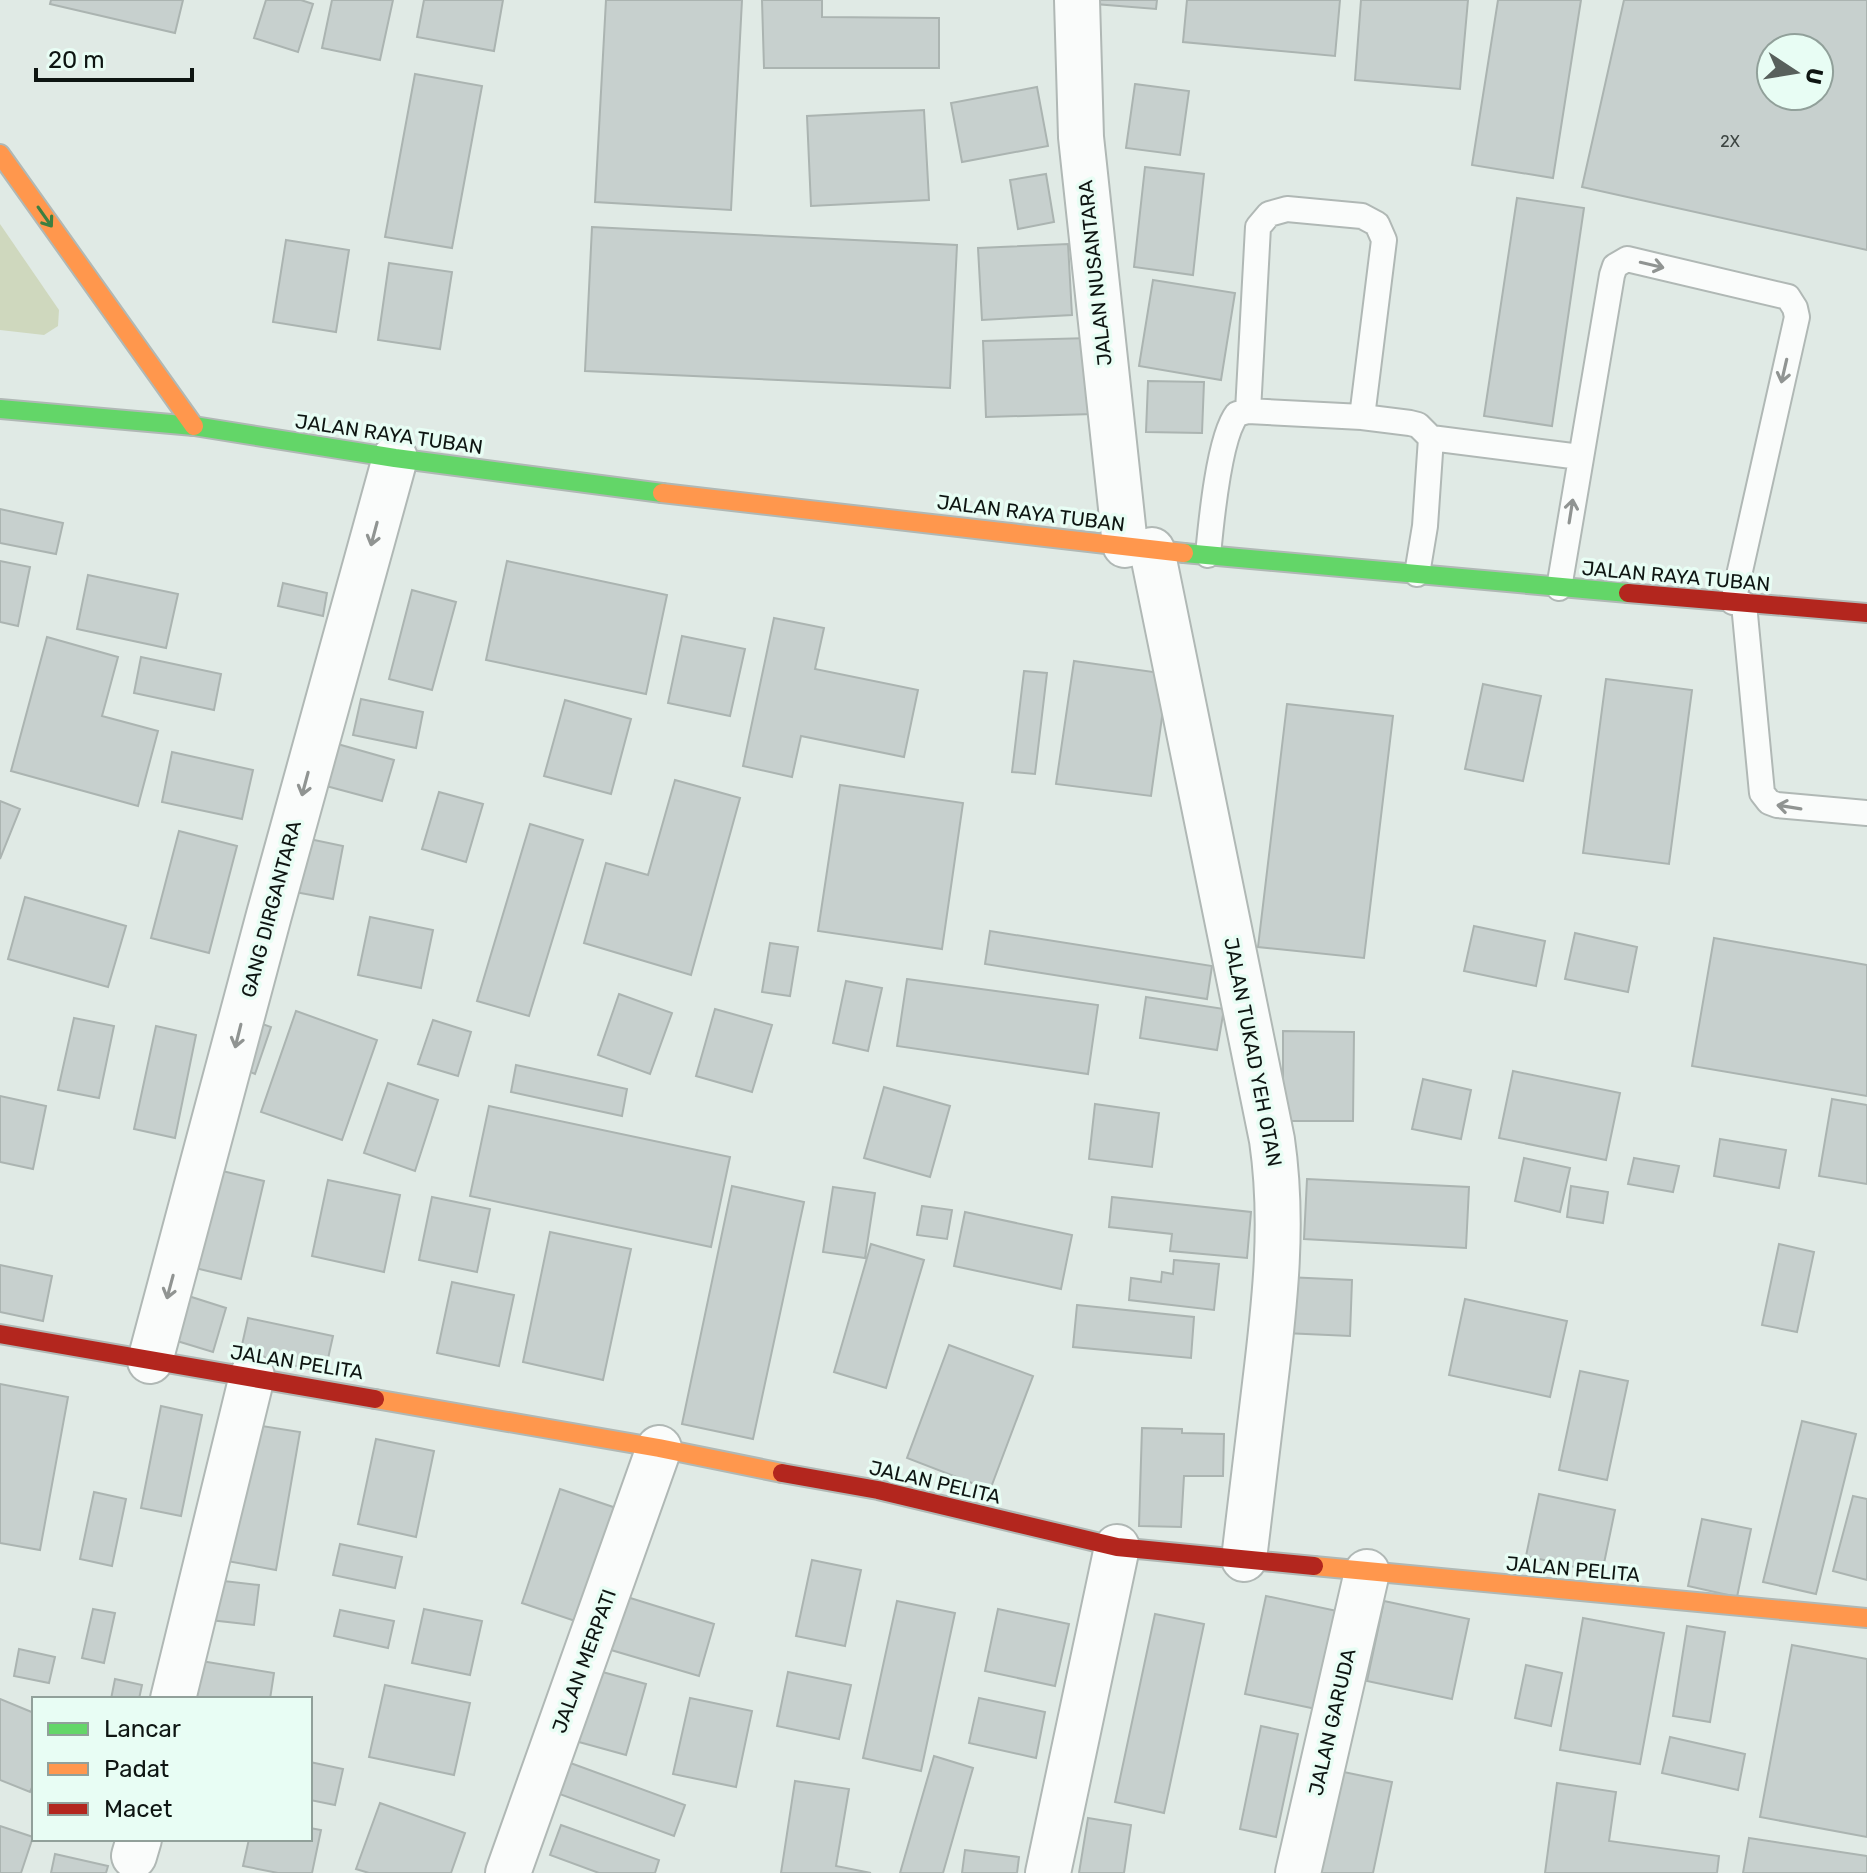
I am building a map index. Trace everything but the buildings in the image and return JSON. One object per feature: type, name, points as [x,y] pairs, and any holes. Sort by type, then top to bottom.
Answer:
[{"type":"main road","points":[[0,154],[194,426]]},
{"type":"main road","name":"JALAN RAYA TUBAN","points":[[0,409],[194,426],[395,458],[679,495],[1138,548],[1559,588],[1867,613]]},
{"type":"main road","name":"JALAN PELITA","points":[[0,1334],[659,1448],[878,1490],[1117,1547],[1867,1618]]},
{"type":"street","name":"JALAN NUSANTARA","points":[[1077,0],[1081,137],[1138,548]]},
{"type":"street","name":"GANG DIRGANTARA","points":[[150,1361],[395,458]]},
{"type":"street","name":"JALAN TUKAD YEH OTAN","points":[[1138,548],[1266,1109],[1278,1183],[1279,1228],[1272,1322],[1244,1559]]},
{"type":"street","points":[[173,1697],[252,1376]]},
{"type":"street","name":"JALAN MERPATI","points":[[508,1873],[659,1448]]},
{"type":"street","points":[[1048,1873],[1117,1547]]},
{"type":"street","name":"JALAN GARUDA","points":[[1298,1873],[1367,1572]]},
{"type":"lane","points":[[1248,411],[1258,227],[1269,214],[1287,209],[1362,216],[1377,224],[1384,240],[1362,417]]},
{"type":"lane","points":[[1559,588],[1615,266],[1627,259],[1788,297],[1797,317],[1738,603],[1762,793],[1769,802],[1777,805],[1867,813]]},
{"type":"lane","points":[[1208,555],[1214,495],[1229,426],[1237,414],[1248,411],[1362,417],[1418,425],[1431,438],[1580,457]]},
{"type":"lane","points":[[1417,574],[1425,526],[1431,438]]},
{"type":"green space","points":[[0,224],[59,310],[58,326],[44,335],[0,330]]},
{"type":"traffic: fast","points":[[0,409],[194,426],[395,458],[662,493]]},
{"type":"traffic: fast","points":[[1184,553],[1628,593]]},
{"type":"traffic: slow","points":[[0,154],[194,426]]},
{"type":"traffic: slow","points":[[662,493],[1184,553]]},
{"type":"traffic: slow","points":[[375,1399],[659,1448],[782,1473]]},
{"type":"traffic: slow","points":[[1314,1566],[1867,1618]]},
{"type":"traffic: jam","points":[[1628,593],[1867,613]]},
{"type":"traffic: jam","points":[[0,1334],[375,1399]]},
{"type":"traffic: jam","points":[[782,1473],[878,1490],[1117,1547],[1314,1566]]}]
